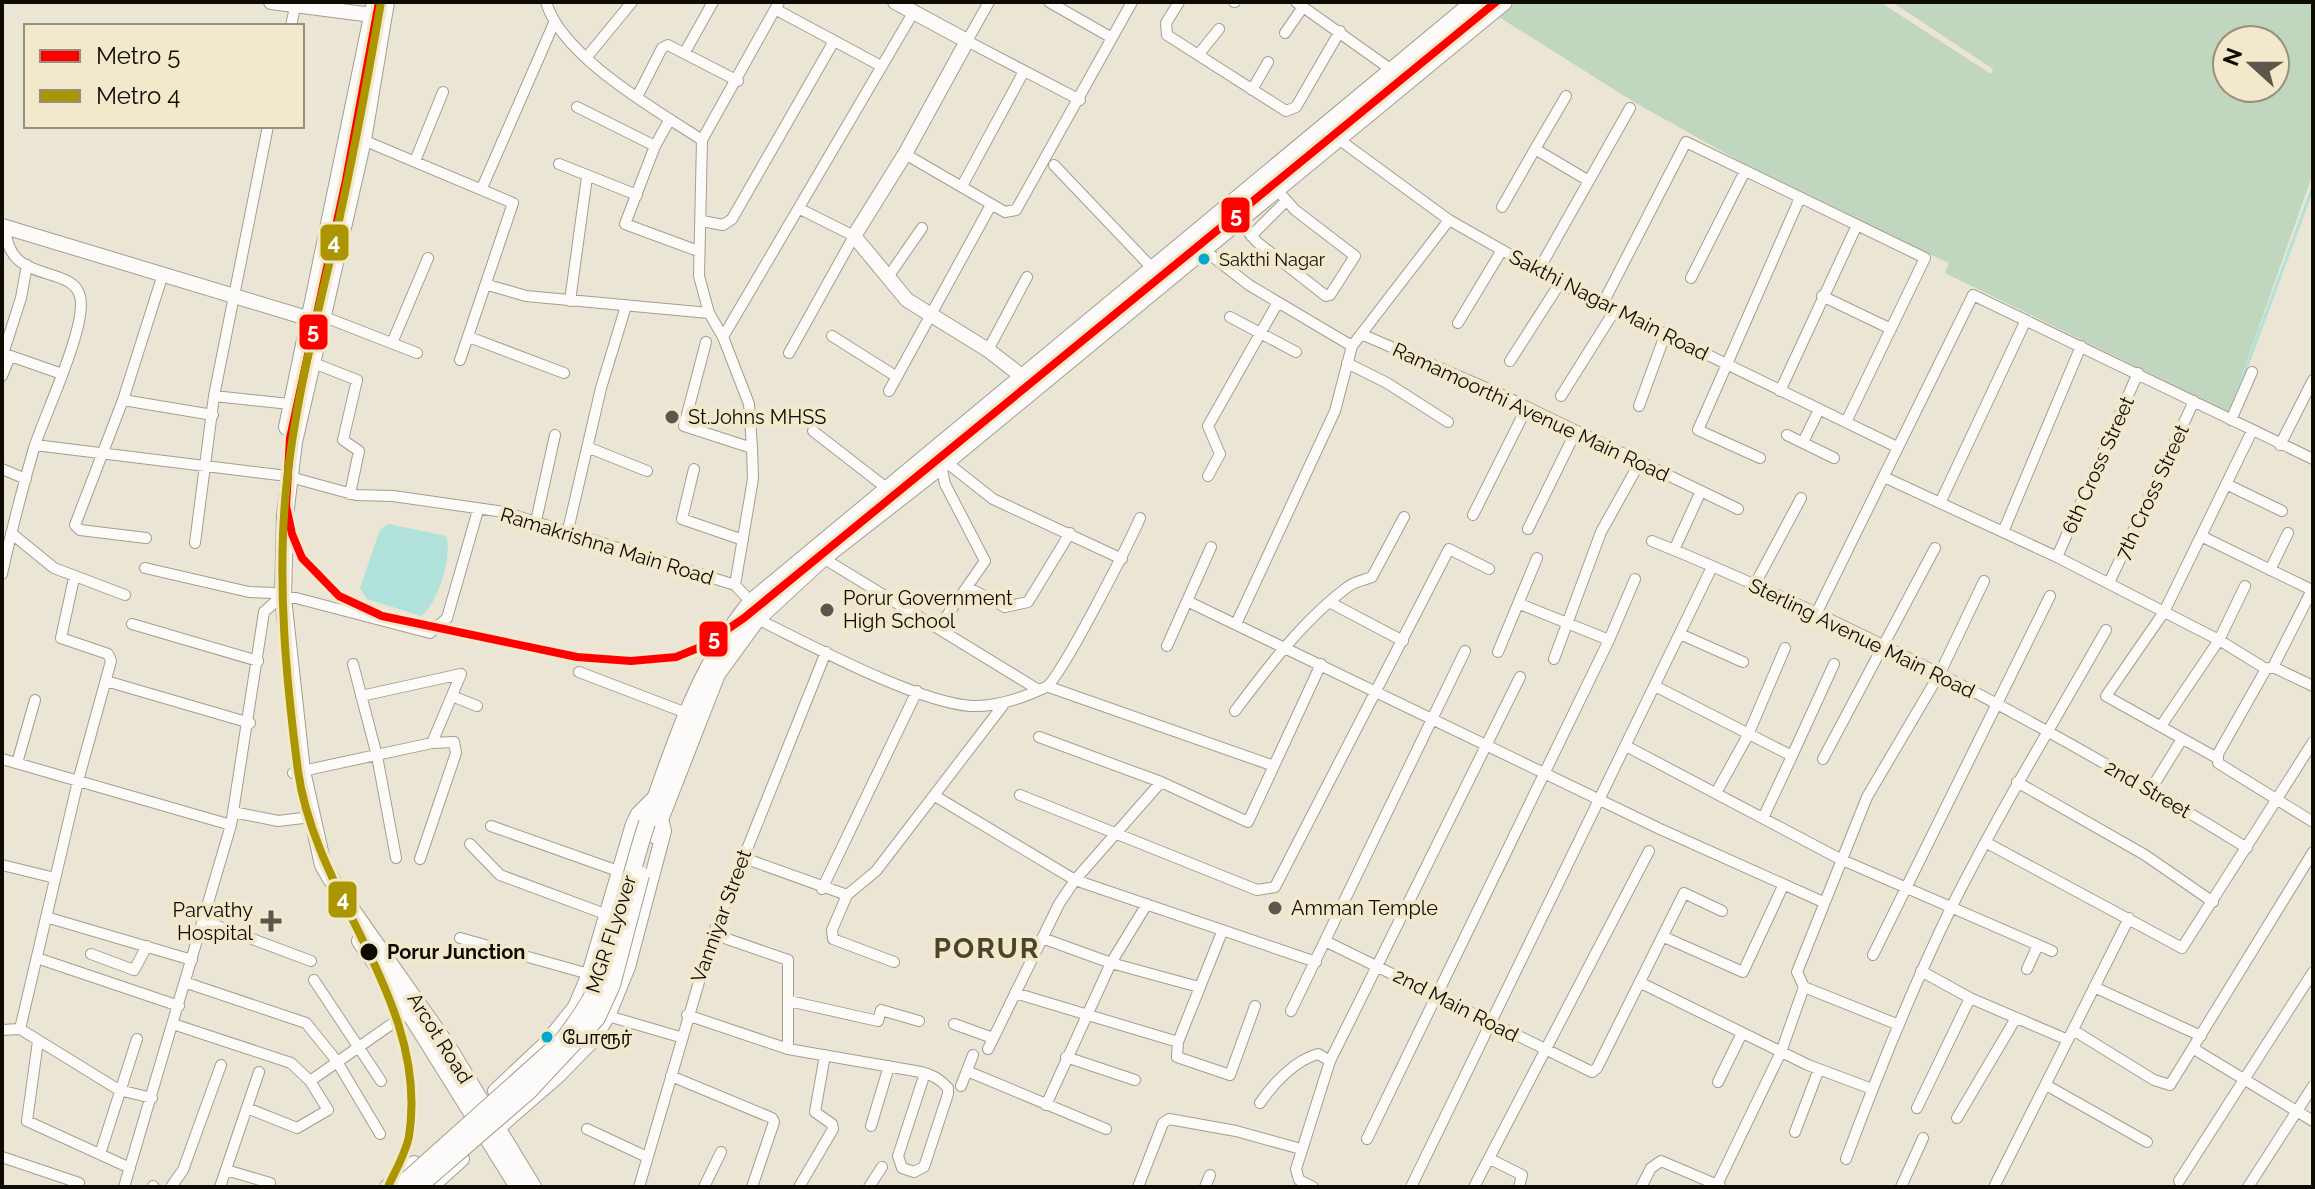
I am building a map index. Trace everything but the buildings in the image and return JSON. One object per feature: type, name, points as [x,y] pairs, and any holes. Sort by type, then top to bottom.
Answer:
[{"type":"main road","points":[[1085,336],[1154,270],[1474,2]]},
{"type":"main road","points":[[654,825],[717,674],[757,619],[865,518],[889,490],[1238,220],[1280,195],[1337,138],[1504,2]]},
{"type":"main road","name":"Arcot Road","points":[[379,9],[363,140],[290,404],[278,597],[298,772],[316,869],[331,897],[476,1109]]},
{"type":"main road","name":"Arcot Road","points":[[284,476],[311,362],[323,265],[379,9]]},
{"type":"main road","points":[[865,518],[944,464],[1020,386]]},
{"type":"main road","name":"MGR FLyover","points":[[428,1186],[528,1092],[597,1018],[612,985],[654,825],[656,796],[727,631],[751,602],[865,518]]},
{"type":"main road","name":"Arcot Road","points":[[306,818],[323,865],[337,889],[416,998],[476,1109]]},
{"type":"main road","name":"MGR FLyover","points":[[399,1187],[562,1041],[579,1018],[606,959],[654,825]]},
{"type":"main road","points":[[476,1109],[518,1187]]},
{"type":"main road","points":[[491,1134],[533,1187]]},
{"type":"main road","points":[[416,1161],[428,1186]]},
{"type":"street","points":[[271,2],[379,9]]},
{"type":"street","points":[[335,2],[379,9]]},
{"type":"street","points":[[546,2],[554,23],[586,58],[702,140]]},
{"type":"street","points":[[586,58],[632,2]]},
{"type":"street","points":[[685,52],[713,2]]},
{"type":"street","points":[[895,2],[1023,73],[1080,100]]},
{"type":"street","points":[[789,353],[989,2]]},
{"type":"street","points":[[905,154],[991,205],[1011,213],[1016,210],[1132,2]]},
{"type":"street","points":[[1179,2],[1165,29],[1167,35],[1286,111],[1293,111],[1340,31]]},
{"type":"street","points":[[1053,3],[1112,38]]},
{"type":"street","points":[[291,24],[296,4]]},
{"type":"street","points":[[1285,33],[1300,4],[1393,71]]},
{"type":"street","points":[[751,602],[735,585],[753,479],[749,404],[723,337],[709,313],[699,276],[702,140],[738,81],[777,6],[881,66]]},
{"type":"street","points":[[723,337],[913,13]]},
{"type":"street","points":[[482,188],[554,23]]},
{"type":"street","points":[[1198,55],[1219,29]]},
{"type":"street","points":[[702,221],[723,225],[732,219],[834,41]]},
{"type":"street","points":[[638,95],[662,48],[671,46],[738,81]]},
{"type":"street","points":[[1252,90],[1268,62]]},
{"type":"street","points":[[962,186],[1023,73]]},
{"type":"street","points":[[415,161],[443,92]]},
{"type":"street","points":[[1502,207],[1566,96]]},
{"type":"street","points":[[577,107],[655,146]]},
{"type":"street","points":[[1538,271],[1630,108]]},
{"type":"street","points":[[670,119],[655,146],[625,224],[698,251]]},
{"type":"street","points":[[195,543],[214,396],[268,128]]},
{"type":"street","name":"Sakthi Nagar Main Road","points":[[1337,138],[1449,220],[1538,271],[1897,447]]},
{"type":"street","points":[[363,140],[513,203],[488,285],[460,360]]},
{"type":"street","points":[[1603,303],[1686,142],[1799,200],[1925,258],[1846,422]]},
{"type":"street","points":[[1535,149],[1589,181]]},
{"type":"street","points":[[559,164],[637,195]]},
{"type":"street","points":[[1054,165],[1154,270]]},
{"type":"street","points":[[1691,278],[1744,173]]},
{"type":"street","points":[[570,301],[587,177]]},
{"type":"street","points":[[1238,220],[1251,236],[1326,296],[1330,295],[1355,256],[1280,195],[1251,236]]},
{"type":"street","points":[[1760,458],[1698,430],[1799,200]]},
{"type":"street","points":[[889,391],[991,205]]},
{"type":"street","points":[[800,209],[854,236],[907,300],[988,350],[1020,386]]},
{"type":"street","points":[[1236,624],[1335,411],[1352,346],[1449,220]]},
{"type":"street","points":[[1780,391],[1857,225]]},
{"type":"street","points":[[2,574],[35,445],[62,374],[82,306],[80,293],[72,284],[27,265],[7,248],[4,227],[315,317],[417,353]]},
{"type":"street","points":[[888,277],[922,228]]},
{"type":"street","points":[[1203,249],[1249,285],[1352,346]]},
{"type":"street","points":[[1458,323],[1502,250]]},
{"type":"street","points":[[392,343],[428,258]]},
{"type":"street","points":[[2,376],[27,265]]},
{"type":"street","points":[[146,538],[75,527],[123,400],[163,274]]},
{"type":"street","points":[[988,350],[1027,277]]},
{"type":"street","points":[[1510,361],[1560,283]]},
{"type":"street","points":[[488,285],[526,296],[709,313]]},
{"type":"street","points":[[1816,614],[1973,295],[2313,459]]},
{"type":"street","points":[[1822,296],[1891,329]]},
{"type":"street","points":[[1208,476],[1220,454],[1208,426],[1278,302]]},
{"type":"street","points":[[568,530],[587,447],[626,306]]},
{"type":"street","points":[[1561,396],[1615,310]]},
{"type":"street","points":[[1230,317],[1296,352]]},
{"type":"street","points":[[1940,503],[2026,320]]},
{"type":"street","name":"Ramamoorthi Avenue Main Road","points":[[1361,334],[1527,407],[1738,509]]},
{"type":"street","points":[[1639,406],[1665,335]]},
{"type":"street","points":[[832,336],[897,377]]},
{"type":"street","points":[[469,337],[564,373]]},
{"type":"street","points":[[706,342],[684,426],[752,448]]},
{"type":"street","points":[[2003,532],[2081,346]]},
{"type":"street","points":[[5,354],[62,374]]},
{"type":"street","points":[[311,362],[357,380],[343,440],[359,451],[350,494]]},
{"type":"street","points":[[1347,363],[1448,422]]},
{"type":"street","points":[[2231,420],[2252,372]]},
{"type":"street","name":"6th Cross Street","points":[[2057,557],[2138,373]]},
{"type":"street","points":[[2280,445],[2313,380]]},
{"type":"street","points":[[214,396],[290,404]]},
{"type":"street","points":[[123,400],[213,415]]},
{"type":"street","name":"7th Cross Street","points":[[2109,583],[2194,401]]},
{"type":"street","points":[[1473,515],[1527,407]]},
{"type":"street","points":[[1803,442],[1819,410]]},
{"type":"street","points":[[813,431],[889,490]]},
{"type":"street","points":[[1528,529],[1576,431]]},
{"type":"street","points":[[2252,431],[2164,612],[2106,696],[2217,758],[2221,766],[2313,822]]},
{"type":"street","points":[[536,521],[555,435]]},
{"type":"street","points":[[1787,435],[1834,458]]},
{"type":"street","name":"Ramakrishna Main Road","points":[[35,445],[284,476],[350,494],[393,496],[536,521],[735,585]]},
{"type":"street","points":[[587,447],[647,471]]},
{"type":"street","points":[[1554,659],[1601,532],[1640,462]]},
{"type":"street","points":[[944,464],[993,499],[1122,559]]},
{"type":"street","points":[[939,627],[985,561],[945,484],[944,464]]},
{"type":"street","points":[[2,469],[26,479]]},
{"type":"street","points":[[694,469],[682,519],[743,540]]},
{"type":"street","points":[[1884,477],[2057,557],[2270,668],[2313,686]]},
{"type":"street","points":[[2226,484],[2282,511]]},
{"type":"street","points":[[1674,550],[1701,491]]},
{"type":"street","points":[[1754,586],[1801,498]]},
{"type":"street","points":[[145,568],[249,592],[296,598],[430,633],[447,618],[478,510]]},
{"type":"street","points":[[1235,711],[1286,648],[1331,603],[1352,584],[1372,577],[1404,517]]},
{"type":"street","points":[[757,619],[917,691],[969,706],[1004,704],[1043,688],[1122,559],[1140,518]]},
{"type":"street","points":[[11,533],[39,559],[74,578],[125,595]]},
{"type":"street","points":[[967,587],[1005,607],[1028,602],[1070,533]]},
{"type":"street","points":[[2270,570],[2288,533]]},
{"type":"street","points":[[2201,536],[2312,590],[2217,758]]},
{"type":"street","name":"Sterling Avenue Main Road","points":[[1652,541],[1940,673],[2049,731]]},
{"type":"street","points":[[1167,646],[1211,547]]},
{"type":"street","points":[[1823,759],[1935,548]]},
{"type":"street","points":[[1020,795],[1118,831],[1257,890],[1275,887],[1449,549],[1489,569]]},
{"type":"street","points":[[823,558],[1043,688],[1274,766]]},
{"type":"street","points":[[1498,652],[1537,558]]},
{"type":"street","points":[[1411,1187],[1712,567]]},
{"type":"street","points":[[20,1029],[78,781],[111,661],[108,654],[64,641],[60,634],[74,578]]},
{"type":"street","points":[[1367,1139],[1609,640],[1635,579]]},
{"type":"street","points":[[1899,1025],[1804,987],[1797,972],[1867,797],[1940,673],[1984,581]]},
{"type":"street","points":[[2161,726],[2219,640],[2245,586]]},
{"type":"street","points":[[1873,955],[2050,596]]},
{"type":"street","points":[[124,1187],[187,983],[231,825],[250,723],[265,609],[278,597]]},
{"type":"street","points":[[1187,601],[1600,801],[1823,902]]},
{"type":"street","points":[[1331,603],[1403,641]]},
{"type":"street","points":[[1520,604],[1609,640]]},
{"type":"street","points":[[132,624],[258,661]]},
{"type":"street","points":[[1846,1159],[1921,971],[1953,905],[2017,782],[2106,630]]},
{"type":"street","points":[[1680,634],[1743,662]]},
{"type":"street","points":[[1716,793],[1748,735],[1785,648]]},
{"type":"street","points":[[1291,1011],[1465,651]]},
{"type":"street","name":"Vanniyar Street","points":[[641,1186],[680,1037],[713,934],[741,857],[826,652]]},
{"type":"street","points":[[353,664],[377,756],[396,858]]},
{"type":"street","points":[[1039,737],[1161,782],[1248,822],[1321,664]]},
{"type":"street","points":[[1763,818],[1834,664]]},
{"type":"street","points":[[361,696],[464,669],[432,743]]},
{"type":"street","points":[[579,672],[689,714]]},
{"type":"street","points":[[1313,1187],[1296,1176],[1301,1149],[1330,1061],[1380,966],[1520,677]]},
{"type":"street","points":[[106,681],[250,723]]},
{"type":"street","points":[[1655,686],[1792,756]]},
{"type":"street","points":[[822,889],[917,691]]},
{"type":"street","points":[[452,696],[477,706]]},
{"type":"street","points":[[17,763],[35,700]]},
{"type":"street","points":[[894,962],[833,939],[832,930],[847,895],[876,871],[1004,704]]},
{"type":"street","name":"2nd Street","points":[[2049,731],[2247,848]]},
{"type":"street","points":[[2151,789],[2182,739]]},
{"type":"street","points":[[298,772],[452,741],[457,747],[420,859]]},
{"type":"street","points":[[1987,843],[2129,918],[2180,949],[2313,742]]},
{"type":"street","points":[[1626,746],[1840,859],[1953,905],[2052,951]]},
{"type":"street","points":[[2,759],[231,825]]},
{"type":"street","points":[[954,1024],[990,1043],[1042,938],[1075,880],[1161,782]]},
{"type":"street","points":[[2017,782],[2145,855],[2213,902]]},
{"type":"street","points":[[387,1187],[523,1064],[575,1007],[589,974],[618,871],[638,814],[656,796]]},
{"type":"street","points":[[935,796],[1075,880],[1316,962]]},
{"type":"street","points":[[233,812],[278,821],[306,818]]},
{"type":"street","points":[[428,1186],[544,1089],[592,1041],[608,1016],[628,967],[664,831],[654,825]]},
{"type":"street","points":[[491,826],[618,871]]},
{"type":"street","points":[[470,844],[500,875],[605,914]]},
{"type":"street","points":[[1474,1187],[1649,851]]},
{"type":"street","points":[[1921,971],[1970,998],[2016,1018],[2071,1035],[2164,1085],[2175,1080],[2313,852]]},
{"type":"street","points":[[741,857],[822,889],[847,895]]},
{"type":"street","points":[[2,865],[55,878]]},
{"type":"street","points":[[1664,937],[1743,972],[1783,886]]},
{"type":"street","points":[[1722,911],[1684,893],[1641,983],[1781,1052],[1872,1089]]},
{"type":"street","points":[[1046,1105],[1111,963],[1147,904]]},
{"type":"street","points":[[46,917],[192,960]]},
{"type":"street","points":[[1994,1187],[2129,918]]},
{"type":"street","points":[[204,921],[311,961]]},
{"type":"street","points":[[1222,932],[1178,1042],[1177,1057],[1228,1076],[1255,1006]]},
{"type":"street","points":[[713,934],[786,957],[790,963],[788,1049]]},
{"type":"street","points":[[460,938],[589,974]]},
{"type":"street","points":[[1042,938],[1111,963],[1199,987]]},
{"type":"street","name":"2nd Main Road","points":[[1325,941],[1586,1072],[1597,1068],[1641,983]]},
{"type":"street","points":[[2027,969],[2038,945]]},
{"type":"street","points":[[91,954],[134,970],[147,946]]},
{"type":"street","points":[[37,958],[179,1006]]},
{"type":"street","points":[[2179,1181],[2313,972]]},
{"type":"street","points":[[314,980],[381,1081]]},
{"type":"street","points":[[187,983],[301,1020],[311,1027],[336,1060],[380,1134]]},
{"type":"street","points":[[1641,1187],[1651,1168],[1661,1161],[1719,1186],[1781,1052],[1804,987]]},
{"type":"street","points":[[2094,987],[2201,1036]]},
{"type":"street","points":[[1015,993],[1178,1042]]},
{"type":"street","points":[[1917,1108],[1970,998]]},
{"type":"street","points":[[789,1001],[878,1021],[881,1010],[919,1021]]},
{"type":"street","points":[[310,1081],[409,1012]]},
{"type":"street","points":[[687,1015],[788,1049],[925,1073],[940,1079],[948,1088],[948,1094],[924,1167],[914,1172],[902,1168],[898,1156],[925,1073]]},
{"type":"street","points":[[608,1016],[680,1037]]},
{"type":"street","points":[[1957,1118],[2016,1018]]},
{"type":"street","points":[[173,1024],[287,1061],[310,1081],[328,1110],[297,1128],[247,1108]]},
{"type":"street","points":[[2,1030],[20,1029],[119,1090],[152,1098]]},
{"type":"street","points":[[1718,1082],[1742,1033]]},
{"type":"street","points":[[100,1154],[137,1039]]},
{"type":"street","points":[[38,1041],[27,1121],[130,1168]]},
{"type":"street","points":[[2194,1049],[2313,1121]]},
{"type":"street","points":[[1260,1103],[1281,1078],[1307,1058],[1318,1054],[1330,1061]]},
{"type":"street","points":[[799,1187],[833,1129],[832,1124],[815,1112],[825,1055]]},
{"type":"street","points":[[961,1086],[973,1055]]},
{"type":"street","points":[[1066,1057],[1135,1080]]},
{"type":"street","points":[[523,1064],[544,1089]]},
{"type":"street","points":[[171,1187],[183,1170],[221,1065]]},
{"type":"street","points":[[871,1126],[889,1066]]},
{"type":"street","points":[[1795,1132],[1819,1069]]},
{"type":"street","points":[[967,1071],[1106,1129]]},
{"type":"street","points":[[220,1187],[259,1072]]},
{"type":"street","points":[[671,1076],[772,1118],[774,1122],[752,1187]]},
{"type":"street","points":[[2046,1085],[2147,1142]]},
{"type":"street","points":[[2248,1187],[2313,1086]]},
{"type":"street","points":[[1138,1187],[1163,1123],[1169,1119],[1301,1149]]},
{"type":"street","points":[[587,1129],[647,1157]]},
{"type":"street","points":[[1901,1187],[1923,1138]]},
{"type":"street","points":[[704,1187],[721,1152]]},
{"type":"street","points":[[2,1157],[79,1183]]},
{"type":"street","points":[[1490,1159],[1522,1175],[1519,1187]]},
{"type":"street","points":[[869,1187],[882,1167]]},
{"type":"street","points":[[226,1170],[270,1183]]},
{"type":"street","points":[[1205,1187],[1210,1175]]},
{"type":"green space","points":[[1516,2],[1880,2],[1991,74],[1993,69],[1892,2],[2313,2],[2313,173],[2229,412],[1945,273],[1949,263],[1800,195],[1634,102],[1499,17]]},
{"type":"water","points":[[388,524],[446,536],[446,567],[433,601],[421,616],[367,599],[360,588],[380,530]]},
{"type":"waterway","points":[[2237,393],[2313,187]]},
{"type":"metro line","name":"5","points":[[379,2],[346,180],[290,438],[286,506],[292,534],[302,558],[339,596],[382,616],[577,657],[631,661],[676,657],[703,646],[744,618],[1496,2]]},
{"type":"metro line","name":"4","points":[[381,2],[347,183],[294,428],[282,560],[290,701],[298,771],[309,818],[326,863],[388,995],[403,1040],[411,1087],[408,1142],[388,1187]]},
{"type":"place","name":"Sakthi Nagar","points":[[1204,259]]},
{"type":"place","name":"St.Johns MHSS","points":[[672,417]]},
{"type":"place","name":"Porur Government High School","points":[[827,610]]},
{"type":"place","name":"Amman Temple","points":[[1275,908]]},
{"type":"place","name":"Parvathy Hospital","points":[[271,921]]},
{"type":"place","name":"Porur Junction","points":[[369,952]]},
{"type":"place","name":"போரூர்","points":[[547,1037]]},
{"type":"district","name":"PORUR","points":[[987,948]]}]
